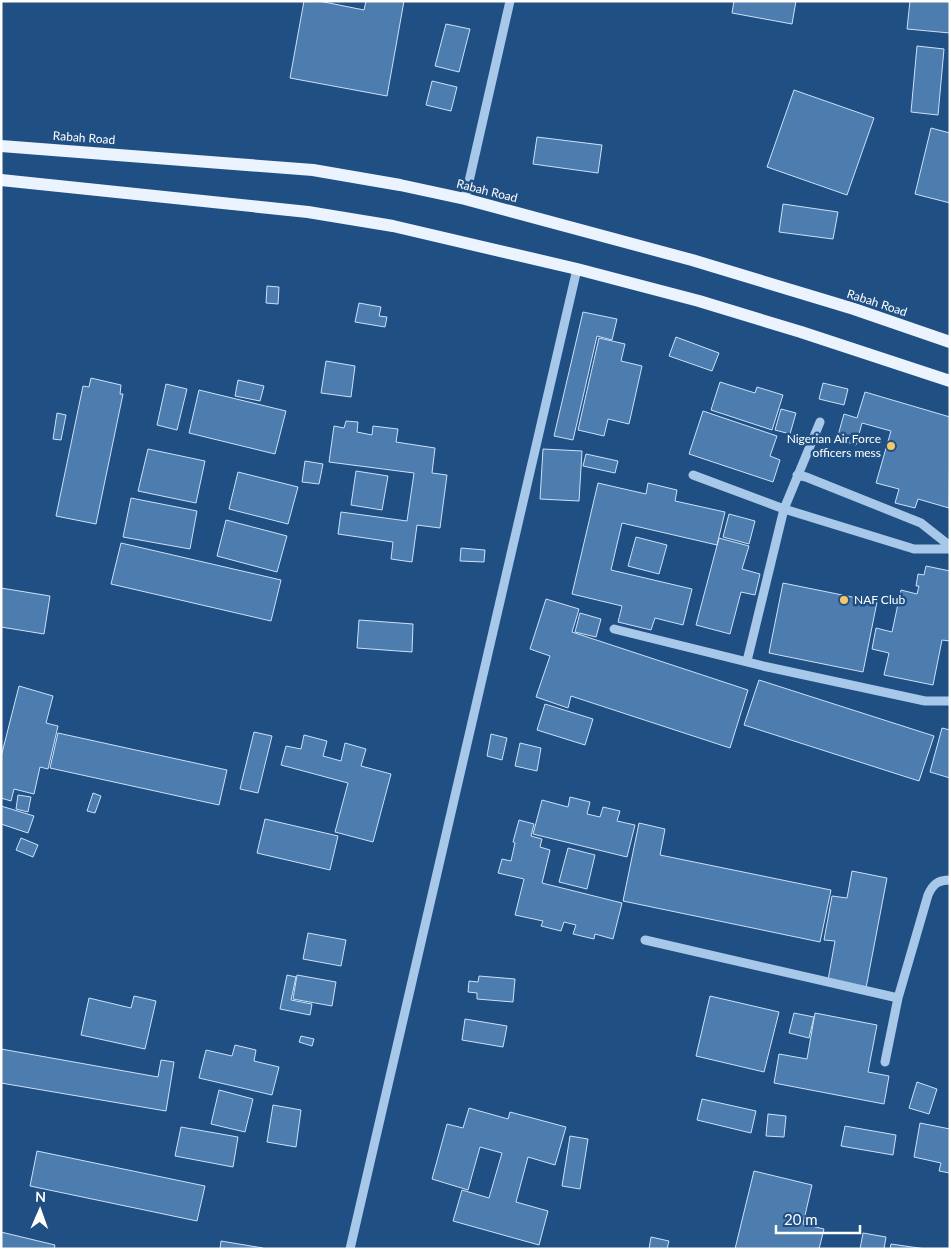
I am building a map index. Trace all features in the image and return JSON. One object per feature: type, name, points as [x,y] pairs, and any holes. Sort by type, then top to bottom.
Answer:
[{"type":"main road","name":"Rabah Road","points":[[1,146],[313,170],[400,185],[465,199],[692,260],[950,342]]},
{"type":"main road","points":[[1,180],[308,212],[394,226],[577,269],[699,301],[950,381]]},
{"type":"street","points":[[465,199],[510,1]]},
{"type":"street","points":[[350,1249],[577,269]]},
{"type":"street","points":[[747,661],[784,509],[820,422]]},
{"type":"street","points":[[693,475],[784,509],[914,549],[950,547]]},
{"type":"street","points":[[797,475],[921,524],[950,547]]},
{"type":"street","points":[[614,629],[925,702],[950,701]]},
{"type":"street","points":[[885,1062],[898,998],[928,895],[931,888],[937,882],[950,880]]},
{"type":"street","points":[[645,940],[898,998]]},
{"type":"building","points":[[304,1],[319,1],[364,10],[366,1],[404,1],[387,96],[290,78]]},
{"type":"building","points":[[734,1],[796,1],[792,24],[732,13]]},
{"type":"building","points":[[910,1],[950,1],[950,33],[907,29]]},
{"type":"building","points":[[446,24],[470,29],[459,72],[435,66]]},
{"type":"building","points":[[917,46],[944,49],[938,115],[911,112]]},
{"type":"building","points":[[432,81],[457,87],[451,111],[426,105]]},
{"type":"building","points":[[794,90],[874,118],[847,195],[767,167]]},
{"type":"building","points":[[931,128],[950,133],[950,203],[915,194]]},
{"type":"building","points":[[537,137],[602,145],[598,173],[533,164]]},
{"type":"building","points":[[783,204],[838,212],[833,239],[779,232]]},
{"type":"building","points":[[267,286],[279,287],[278,304],[266,303]]},
{"type":"building","points":[[359,303],[381,307],[379,316],[387,317],[385,327],[355,322]]},
{"type":"building","points":[[583,312],[617,319],[612,340],[597,336],[573,440],[554,436]]},
{"type":"building","points":[[676,337],[719,353],[712,371],[669,356]]},
{"type":"building","points":[[599,338],[625,344],[621,361],[642,366],[629,424],[608,419],[604,436],[578,430]]},
{"type":"building","points":[[326,361],[355,366],[351,397],[321,393]]},
{"type":"building","points":[[91,378],[121,385],[120,394],[123,394],[96,524],[56,516],[83,386],[89,387]]},
{"type":"building","points":[[238,380],[264,386],[260,401],[235,396]]},
{"type":"building","points":[[720,382],[755,393],[757,387],[783,395],[772,430],[711,410]]},
{"type":"building","points":[[823,383],[848,389],[844,405],[819,399]]},
{"type":"building","points":[[166,384],[187,389],[177,430],[157,425]]},
{"type":"building","points":[[199,390],[286,411],[275,454],[189,433]]},
{"type":"building","points":[[865,392],[950,417],[949,508],[918,499],[915,508],[895,503],[899,489],[876,483],[891,431],[862,423],[856,445],[837,439],[844,414],[857,418]]},
{"type":"building","points":[[781,409],[796,413],[790,434],[775,430]]},
{"type":"building","points":[[703,411],[777,436],[770,456],[780,460],[773,482],[689,454]]},
{"type":"building","points":[[57,413],[66,415],[61,440],[53,439]]},
{"type":"building","points":[[346,421],[358,422],[357,432],[372,435],[373,426],[398,429],[396,442],[435,448],[432,473],[447,475],[440,528],[417,525],[412,562],[391,559],[393,542],[338,534],[341,512],[407,521],[414,473],[329,462],[334,426],[344,428]]},
{"type":"building","points":[[148,449],[205,461],[196,503],[138,491]]},
{"type":"building","points":[[543,449],[582,451],[579,501],[540,499]]},
{"type":"building","points":[[586,454],[618,461],[615,473],[583,466]]},
{"type":"building","points":[[305,461],[323,464],[319,484],[302,482]]},
{"type":"building","points":[[356,471],[388,476],[382,510],[351,505]]},
{"type":"building","points":[[238,472],[298,487],[288,524],[229,509]]},
{"type":"building","points":[[598,483],[646,494],[648,483],[677,490],[675,501],[725,512],[717,545],[622,523],[611,570],[692,589],[683,625],[655,618],[651,630],[618,622],[622,606],[572,594]]},
{"type":"building","points":[[131,498],[197,511],[190,549],[123,537]]},
{"type":"building","points":[[729,514],[755,521],[749,544],[723,537]]},
{"type":"building","points":[[226,520],[287,536],[277,572],[217,556]]},
{"type":"building","points":[[636,537],[667,545],[659,574],[628,566]]},
{"type":"building","points":[[719,538],[749,546],[742,569],[760,574],[755,595],[741,592],[730,634],[696,625]]},
{"type":"building","points":[[121,543],[281,580],[271,621],[111,584]]},
{"type":"building","points":[[461,548],[485,550],[484,562],[460,561]]},
{"type":"building","points":[[926,566],[950,571],[950,641],[942,640],[933,685],[884,675],[889,653],[872,649],[876,628],[892,632],[901,590],[917,594],[919,586],[916,586],[918,574],[924,575]]},
{"type":"building","points":[[783,583],[877,602],[863,672],[769,653]]},
{"type":"building","points":[[1,588],[50,596],[44,634],[1,627]]},
{"type":"building","points":[[546,599],[579,609],[572,632],[748,690],[730,748],[571,696],[568,708],[536,697],[550,656],[530,649]]},
{"type":"building","points":[[580,613],[601,619],[596,637],[575,632]]},
{"type":"building","points":[[359,620],[413,624],[412,652],[357,648]]},
{"type":"building","points":[[759,680],[934,736],[919,781],[744,725]]},
{"type":"building","points":[[19,686],[53,696],[46,723],[58,726],[48,769],[40,767],[34,794],[14,789],[11,801],[1,798],[1,757]]},
{"type":"building","points":[[545,704],[593,719],[585,745],[537,730]]},
{"type":"building","points":[[942,728],[950,730],[950,778],[930,772]]},
{"type":"building","points":[[254,732],[272,736],[258,793],[240,789]]},
{"type":"building","points":[[58,733],[227,770],[219,805],[50,768]]},
{"type":"building","points":[[491,734],[507,738],[502,760],[487,756]]},
{"type":"building","points":[[304,735],[327,741],[323,756],[341,761],[345,743],[366,749],[361,766],[391,774],[373,842],[335,832],[348,783],[281,765],[286,746],[301,749]]},
{"type":"building","points":[[520,743],[541,748],[537,771],[515,766]]},
{"type":"building","points":[[93,793],[101,796],[95,813],[87,811]]},
{"type":"building","points":[[18,795],[31,797],[28,812],[16,809]]},
{"type":"building","points":[[570,797],[590,802],[587,814],[600,817],[603,807],[620,811],[617,821],[635,825],[627,857],[533,834],[542,800],[568,807]]},
{"type":"building","points":[[1,806],[34,816],[28,833],[1,824]]},
{"type":"building","points":[[265,819],[338,836],[330,870],[257,853]]},
{"type":"building","points":[[519,820],[534,824],[531,836],[542,839],[540,847],[550,850],[542,883],[622,903],[613,939],[595,934],[594,939],[573,934],[576,925],[564,922],[561,931],[541,926],[543,921],[515,915],[524,879],[498,873],[502,859],[511,861],[515,843],[513,842]]},
{"type":"building","points":[[639,823],[665,829],[660,855],[831,890],[820,942],[623,901]]},
{"type":"building","points":[[21,838],[38,845],[33,857],[16,850]]},
{"type":"building","points":[[568,848],[595,855],[587,889],[559,882]]},
{"type":"building","points":[[852,871],[887,878],[866,988],[828,980],[835,941],[824,940],[832,896],[847,898]]},
{"type":"building","points":[[308,933],[346,940],[341,966],[303,959]]},
{"type":"building","points":[[287,975],[296,977],[291,1000],[312,1004],[310,1015],[280,1009]]},
{"type":"building","points":[[297,975],[336,982],[332,1006],[293,999]]},
{"type":"building","points":[[479,976],[515,979],[513,1002],[477,999],[477,993],[468,992],[469,981],[478,982]]},
{"type":"building","points":[[134,996],[156,1001],[145,1049],[81,1035],[89,998],[131,1008]]},
{"type":"building","points":[[710,996],[779,1012],[764,1072],[696,1056]]},
{"type":"building","points":[[794,1013],[814,1017],[809,1038],[789,1033]]},
{"type":"building","points":[[815,1013],[877,1025],[868,1072],[889,1076],[884,1104],[774,1083],[779,1054],[807,1059]]},
{"type":"building","points":[[465,1019],[507,1026],[503,1047],[462,1040]]},
{"type":"building","points":[[301,1036],[314,1039],[312,1046],[299,1042]]},
{"type":"building","points":[[235,1045],[256,1050],[254,1061],[279,1067],[272,1095],[199,1078],[206,1050],[232,1056]]},
{"type":"building","points":[[1,1049],[158,1077],[161,1060],[174,1062],[166,1111],[1,1083]]},
{"type":"building","points":[[917,1082],[937,1089],[929,1114],[909,1108]]},
{"type":"building","points":[[219,1090],[253,1099],[245,1132],[211,1124]]},
{"type":"building","points":[[702,1099],[756,1111],[751,1133],[697,1120]]},
{"type":"building","points":[[273,1105],[301,1110],[296,1147],[267,1142]]},
{"type":"building","points":[[469,1108],[508,1119],[510,1112],[566,1127],[555,1165],[528,1157],[516,1202],[548,1211],[539,1245],[453,1221],[462,1190],[489,1198],[502,1153],[480,1147],[468,1190],[432,1179],[447,1124],[463,1128]]},
{"type":"building","points":[[768,1114],[786,1116],[784,1137],[766,1136]]},
{"type":"building","points":[[920,1123],[950,1129],[950,1173],[939,1171],[941,1163],[914,1157]]},
{"type":"building","points":[[845,1126],[896,1135],[893,1155],[841,1146]]},
{"type":"building","points":[[181,1127],[238,1137],[233,1167],[175,1156]]},
{"type":"building","points":[[570,1136],[588,1139],[580,1189],[562,1186]]},
{"type":"building","points":[[37,1151],[205,1186],[197,1221],[30,1186]]},
{"type":"building","points":[[754,1171],[812,1185],[803,1224],[824,1229],[819,1249],[735,1249]]},
{"type":"building","points":[[1,1232],[55,1245],[54,1249],[1,1249]]},
{"type":"building","points":[[863,1233],[886,1237],[884,1249],[860,1249]]},
{"type":"building","points":[[651,1237],[669,1241],[667,1249],[649,1249]]},
{"type":"building","points":[[221,1241],[263,1248],[263,1249],[220,1249]]},
{"type":"building","points":[[891,1244],[926,1249],[890,1249]]},
{"type":"place","name":"Nigerian Air Force officers mess","points":[[891,446]]},
{"type":"place","name":"NAF Club","points":[[844,600]]}]
